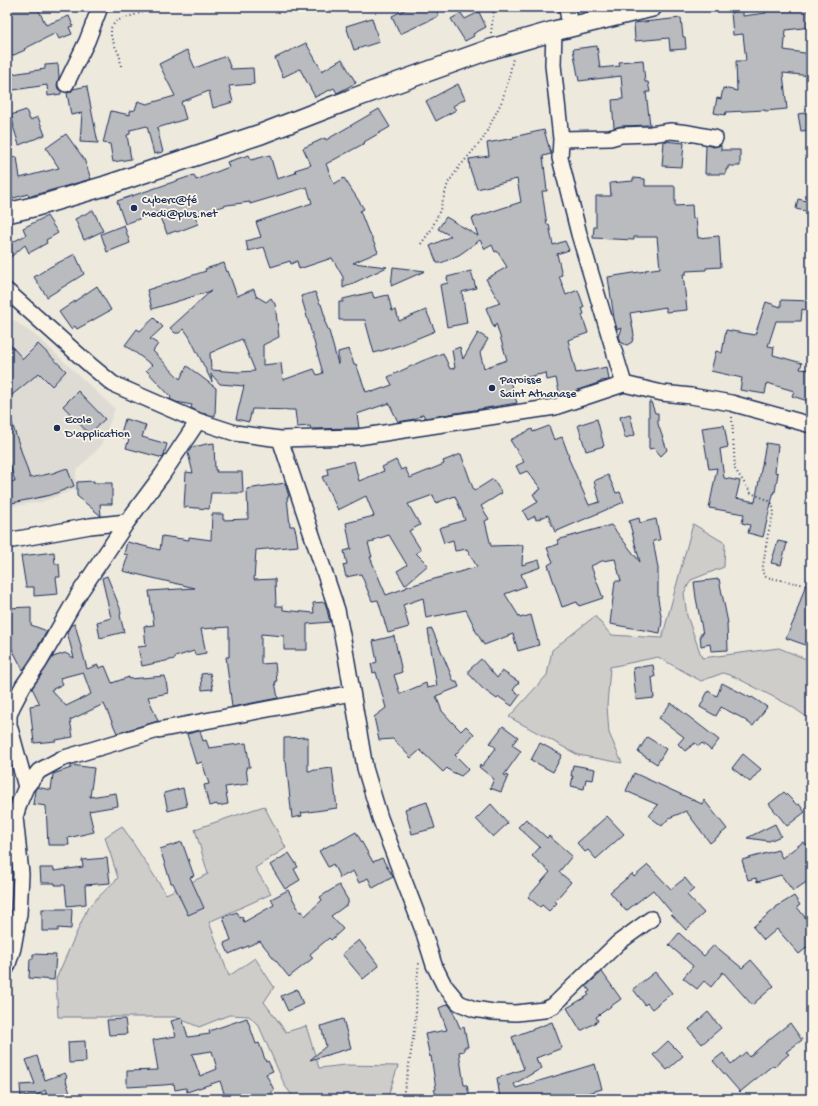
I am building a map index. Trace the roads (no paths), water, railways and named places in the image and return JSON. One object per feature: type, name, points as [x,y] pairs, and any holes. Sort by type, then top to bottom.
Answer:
[{"type":"street","points":[[66,84],[87,41],[100,7]]},
{"type":"street","points":[[567,7],[553,65],[561,139],[560,158],[581,242],[624,384]]},
{"type":"street","points":[[7,213],[120,182],[261,134],[354,98],[488,50],[652,7]]},
{"type":"street","points":[[561,139],[610,138],[621,135],[651,134],[671,131],[715,138]]},
{"type":"street","points":[[7,291],[113,384],[198,421],[235,433],[280,439],[358,437],[555,407],[624,384],[662,393],[731,403],[811,425]]},
{"type":"street","points":[[26,787],[8,724],[12,707],[23,686],[39,663],[80,592],[198,421]]},
{"type":"street","points":[[280,439],[337,610],[365,768],[380,818],[424,930],[434,965],[444,985],[459,1003],[474,1009],[516,1013],[544,1010],[553,1006],[618,943],[651,919]]},
{"type":"street","points":[[7,541],[90,526],[127,522]]},
{"type":"street","points":[[7,967],[13,948],[19,914],[20,874],[15,818],[26,787],[39,771],[61,759],[158,730],[352,693]]},
{"type":"place","name":"Cyberc@fé Medi@plus.net","points":[[134,208]]},
{"type":"place","name":"Paroisse Saint Athanase","points":[[492,388]]},
{"type":"place","name":"Ecole D'application","points":[[57,428]]}]
